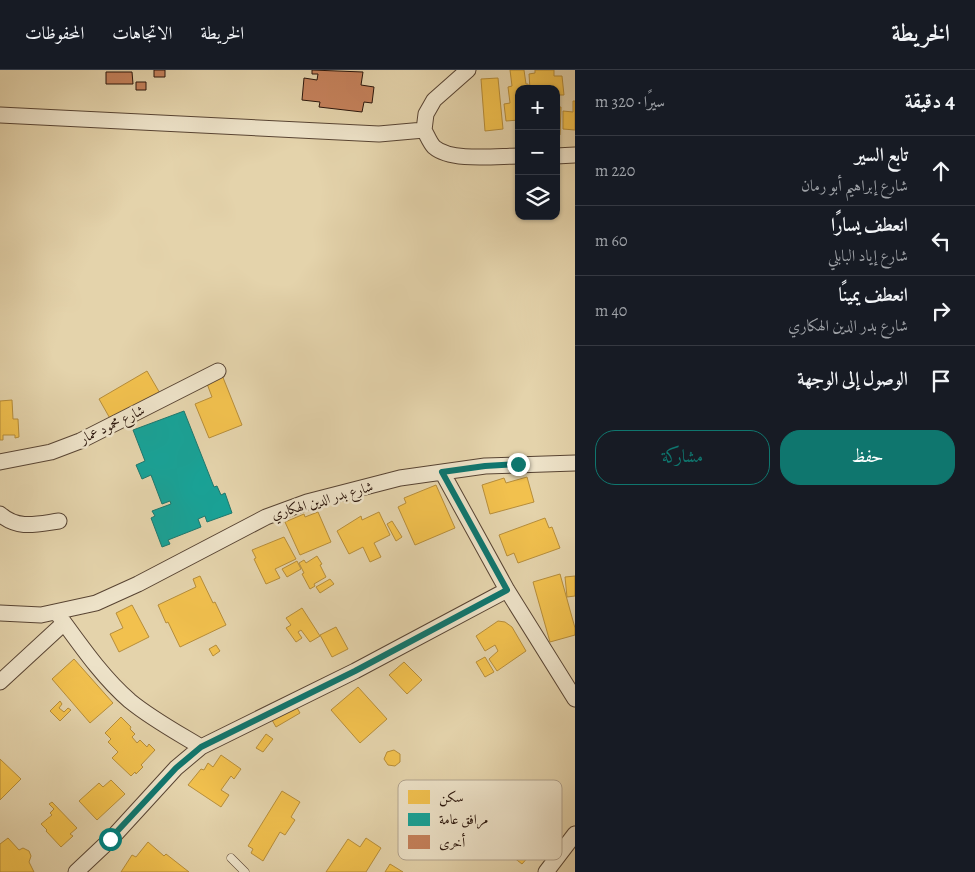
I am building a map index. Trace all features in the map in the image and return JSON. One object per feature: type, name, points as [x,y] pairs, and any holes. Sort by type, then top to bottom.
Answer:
[{"type":"street","points":[[468,70],[434,100],[426,114],[424,130],[435,147],[450,154],[515,156]]},
{"type":"street","points":[[0,115],[379,134],[424,130]]},
{"type":"street","points":[[560,156],[575,155]]},
{"type":"street","name":"شارع محمود عمار","points":[[0,462],[51,452],[80,441],[218,371]]},
{"type":"street","name":"شارع بدر الدين الهكاري","points":[[0,613],[60,618],[113,595],[266,517],[307,502],[400,478],[485,466],[575,463]]},
{"type":"street","points":[[442,472],[507,590],[575,699]]},
{"type":"street","points":[[0,514],[20,526],[59,521]]},
{"type":"street","points":[[76,872],[110,839],[176,768],[201,747],[355,671],[507,590]]},
{"type":"street","points":[[0,682],[60,618],[116,687],[131,702],[201,747]]},
{"type":"street","points":[[562,851],[575,834]]},
{"type":"street","points":[[546,872],[555,860]]},
{"type":"lane","points":[[231,858],[246,872]]},
{"type":"building: سكن","points":[[510,70],[524,70],[526,84],[528,85],[515,85],[515,120],[506,121],[504,104],[510,103],[508,87],[512,86]]},
{"type":"building: سكن","points":[[535,70],[554,70],[554,76],[562,76],[564,95],[560,95],[560,85],[530,85],[529,74],[535,73]]},
{"type":"building: سكن","points":[[498,78],[503,129],[485,131],[481,79]]},
{"type":"building: سكن","points":[[573,101],[575,101],[575,130],[563,129],[563,111],[573,112]]},
{"type":"building: سكن","points":[[147,371],[161,395],[112,422],[99,399]]},
{"type":"building: سكن","points":[[222,375],[242,425],[209,438],[195,404],[212,397],[206,381]]},
{"type":"building: سكن","points":[[12,400],[13,419],[18,419],[19,437],[3,435],[3,440],[0,440],[0,401]]},
{"type":"building: سكن","points":[[527,477],[534,502],[490,514],[482,485],[504,478],[506,483]]},
{"type":"building: سكن","points":[[436,485],[455,528],[415,545],[398,507],[406,503],[404,498]]},
{"type":"building: سكن","points":[[318,512],[331,542],[300,555],[285,522],[304,514],[305,517]]},
{"type":"building: سكن","points":[[379,512],[390,535],[374,543],[381,557],[370,562],[363,547],[349,554],[337,531],[361,516],[362,520]]},
{"type":"building: سكن","points":[[545,518],[549,528],[552,527],[560,548],[518,563],[514,553],[507,556],[499,535]]},
{"type":"building: سكن","points":[[392,521],[402,537],[396,541],[387,524]]},
{"type":"building: سكن","points":[[284,537],[296,559],[275,569],[280,578],[266,584],[254,559],[256,558],[252,550]]},
{"type":"building: سكن","points":[[317,556],[326,577],[314,584],[315,586],[310,589],[302,574],[304,573],[299,563],[304,560],[306,563]]},
{"type":"building: سكن","points":[[297,561],[301,569],[287,577],[282,569]]},
{"type":"building: سكن","points":[[560,574],[575,628],[575,635],[550,642],[533,582]]},
{"type":"building: سكن","points":[[200,576],[226,625],[180,647],[158,605],[196,587],[193,579]]},
{"type":"building: سكن","points":[[575,576],[575,596],[567,597],[565,577]]},
{"type":"building: سكن","points":[[330,579],[334,584],[320,593],[316,587]]},
{"type":"building: سكن","points":[[132,605],[149,637],[119,652],[110,634],[123,628],[116,613]]},
{"type":"building: سكن","points":[[302,608],[320,636],[310,642],[301,630],[298,632],[302,638],[296,642],[286,628],[291,625],[286,618]]},
{"type":"building: سكن","points":[[498,621],[505,622],[512,627],[526,651],[497,671],[489,659],[498,651],[495,645],[485,651],[476,636]]},
{"type":"building: سكن","points":[[336,627],[348,649],[332,657],[320,635]]},
{"type":"building: سكن","points":[[216,645],[220,651],[213,656],[209,649]]},
{"type":"building: سكن","points":[[485,657],[494,672],[485,677],[476,662]]},
{"type":"building: سكن","points":[[74,659],[113,703],[90,723],[52,679]]},
{"type":"building: سكن","points":[[404,662],[422,680],[407,694],[389,675]]},
{"type":"building: سكن","points":[[358,687],[387,719],[360,743],[331,710]]},
{"type":"building: سكن","points":[[60,701],[62,704],[59,708],[64,712],[68,708],[71,710],[60,721],[50,711]]},
{"type":"building: سكن","points":[[296,706],[300,713],[276,727],[272,720]]},
{"type":"building: سكن","points":[[121,717],[131,727],[130,729],[135,734],[132,737],[137,743],[140,740],[147,747],[149,744],[155,750],[141,765],[143,767],[131,776],[112,758],[118,752],[108,742],[111,739],[105,733]]},
{"type":"building: سكن","points":[[266,734],[273,739],[263,752],[256,748]]},
{"type":"building: سكن","points":[[394,750],[400,754],[400,762],[395,766],[388,765],[384,759],[387,752]]},
{"type":"building: سكن","points":[[221,755],[241,769],[234,779],[231,776],[221,790],[229,795],[221,807],[188,785],[201,769],[204,770],[208,763],[213,767]]},
{"type":"building: سكن","points":[[0,759],[21,779],[0,800]]},
{"type":"building: سكن","points":[[111,780],[125,794],[97,820],[79,801],[99,783],[103,787]]},
{"type":"building: سكن","points":[[282,791],[300,802],[291,817],[295,820],[285,835],[280,832],[263,861],[251,853],[253,849],[248,846]]},
{"type":"building: سكن","points":[[52,802],[77,828],[70,834],[73,836],[61,847],[41,824],[52,815],[50,813],[54,809],[49,804]]},
{"type":"building: سكن","points":[[8,838],[19,850],[23,848],[29,851],[31,856],[29,862],[34,872],[0,872],[0,844]]},
{"type":"building: سكن","points":[[366,838],[381,848],[366,872],[326,872],[348,839],[360,847]]},
{"type":"building: سكن","points":[[148,842],[164,856],[166,854],[189,872],[121,872],[132,855],[136,857]]},
{"type":"building: سكن","points":[[517,860],[526,860],[522,864]]},
{"type":"building: سكن","points":[[390,864],[403,872],[385,872]]},
{"type":"building: مرافق عامة","points":[[184,411],[214,487],[217,486],[221,495],[225,493],[232,513],[207,522],[205,516],[198,519],[201,527],[168,540],[170,544],[162,547],[151,518],[155,516],[152,511],[171,504],[170,501],[162,504],[151,475],[142,479],[136,465],[145,461],[133,430]]},
{"type":"building: أخرى","points":[[154,70],[165,70],[165,77],[154,77]]},
{"type":"building: أخرى","points":[[312,70],[363,72],[361,85],[374,87],[372,103],[364,102],[362,112],[319,107],[320,102],[302,100],[304,78],[317,80],[318,74],[312,74]]},
{"type":"building: أخرى","points":[[106,72],[132,72],[133,84],[106,84]]},
{"type":"building: أخرى","points":[[136,82],[146,82],[146,90],[136,90]]},
{"type":"route","points":[[110,839],[176,768],[201,747],[355,671],[507,590],[442,472],[518,464]]}]
